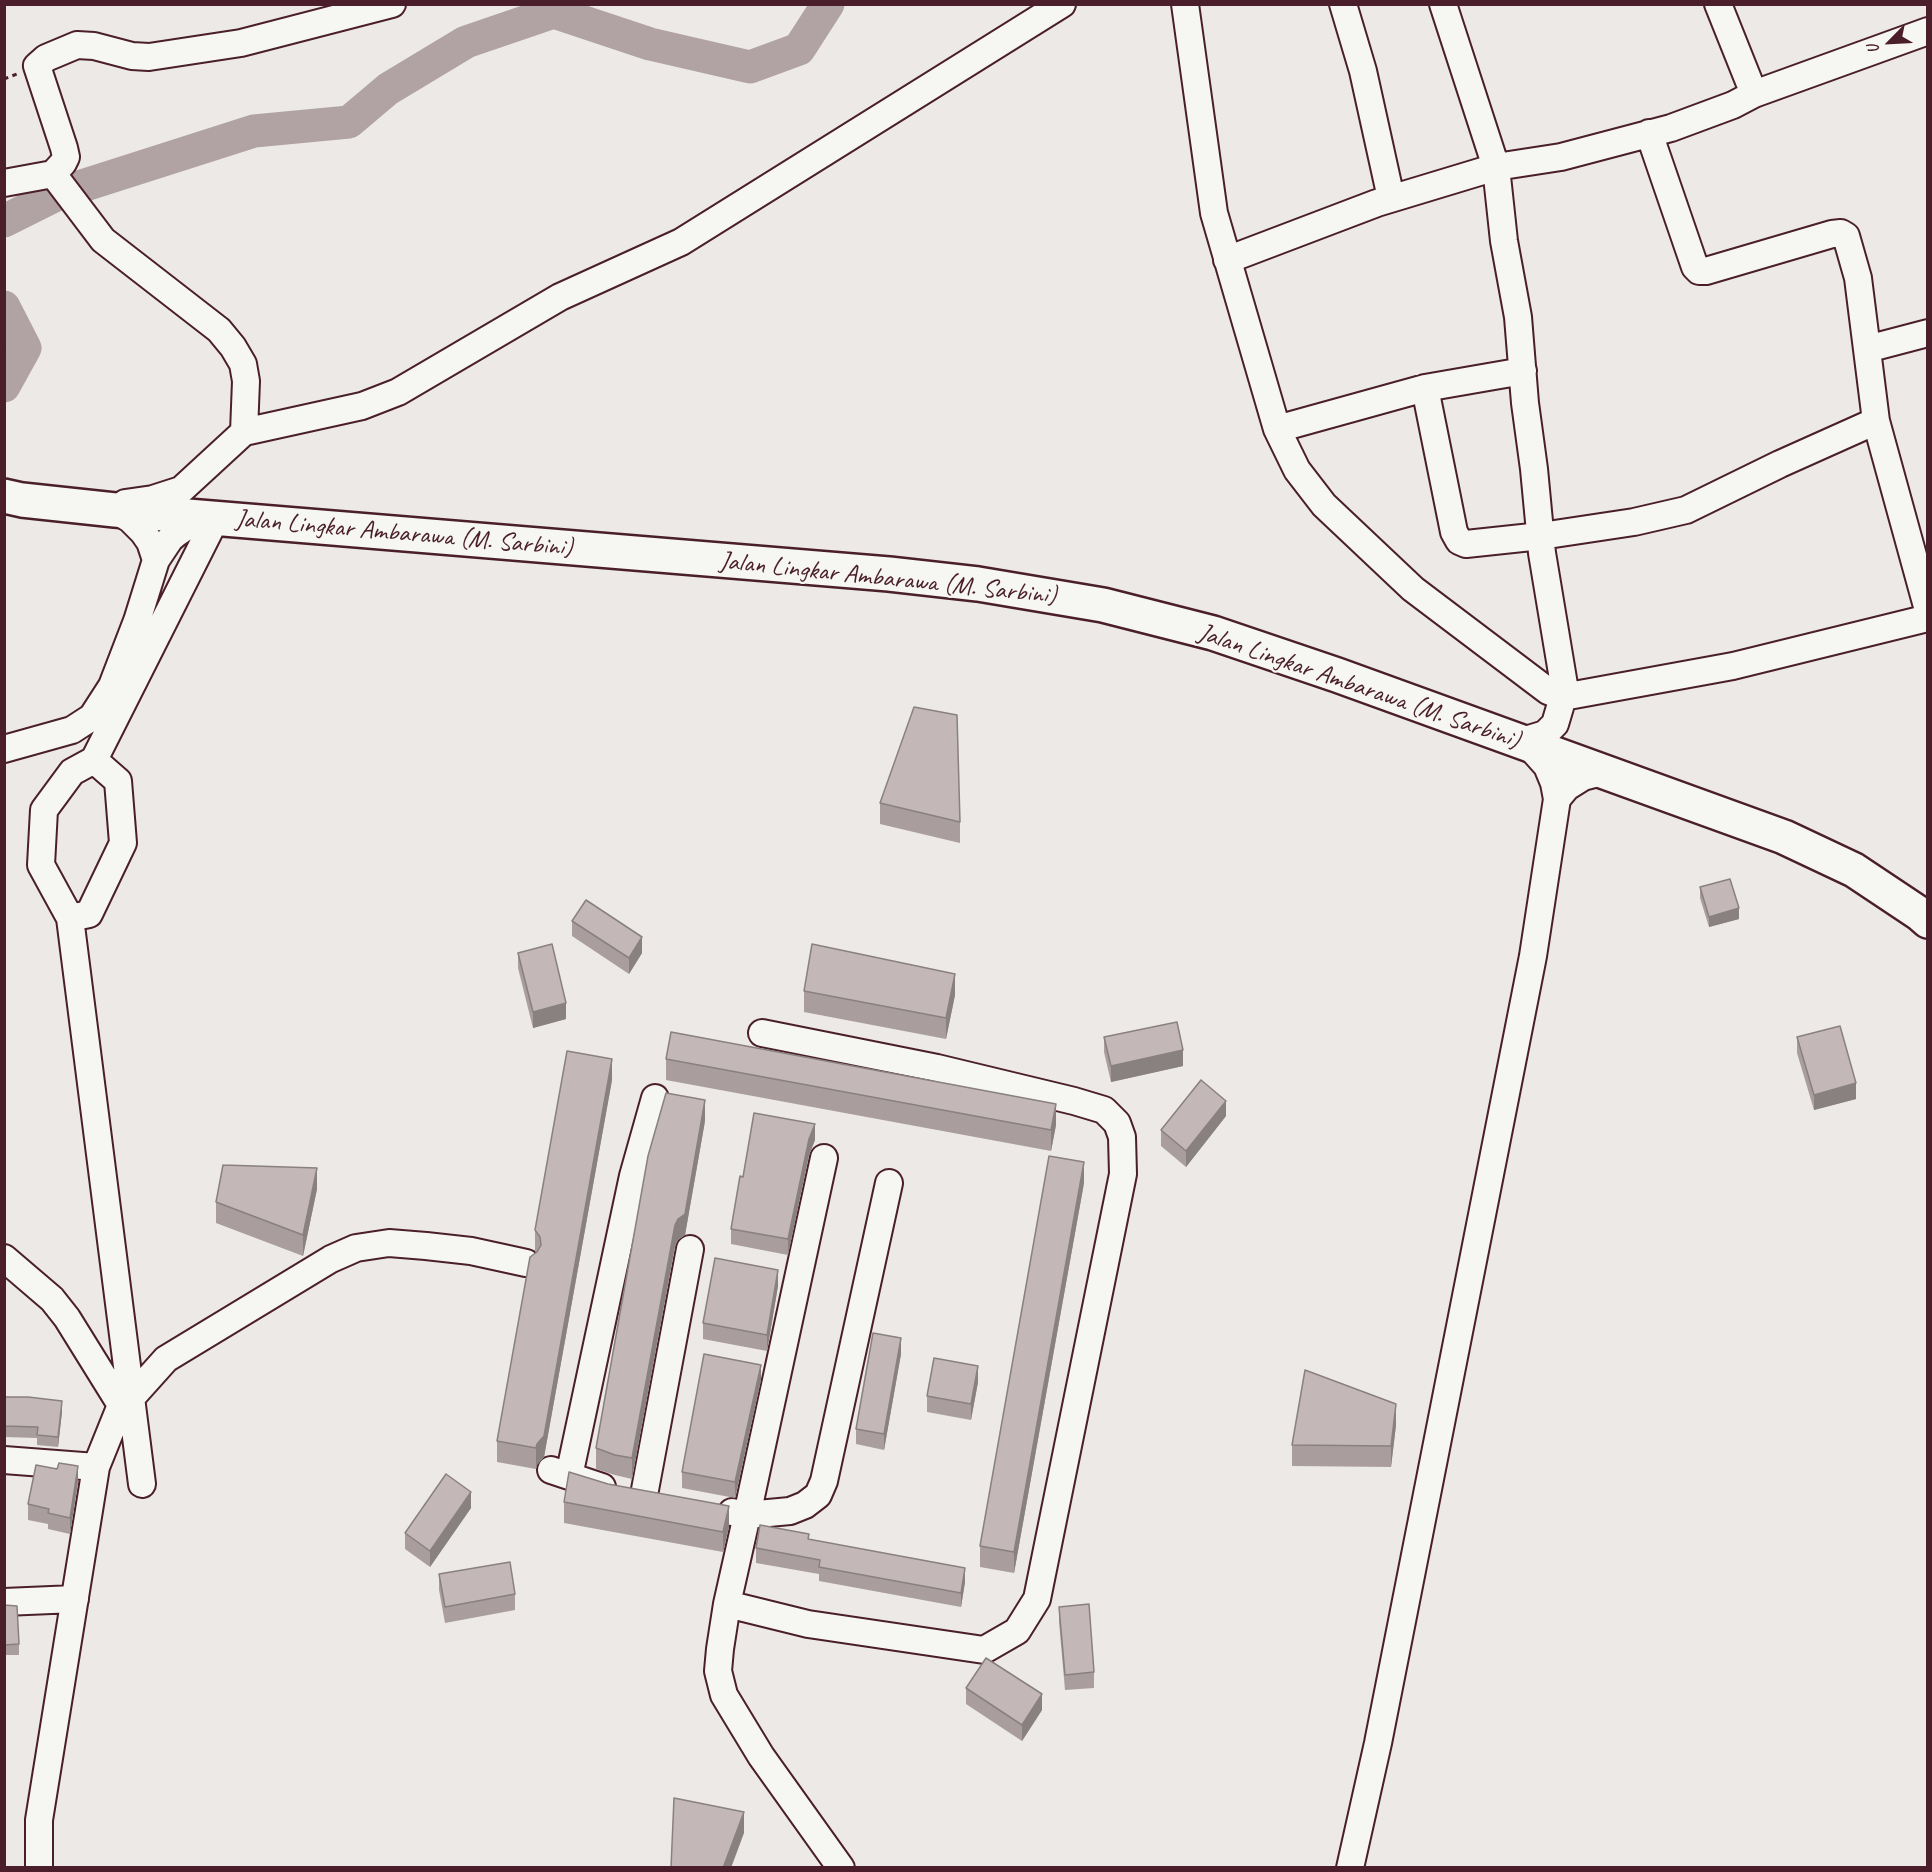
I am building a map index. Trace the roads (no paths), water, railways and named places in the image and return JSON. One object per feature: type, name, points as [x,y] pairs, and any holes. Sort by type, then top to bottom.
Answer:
[{"type":"highway","name":"Jalan Lingkar Ambarawa (M. Sarbini)","points":[[4,496],[102,509],[889,574],[978,584],[1103,605],[1213,633],[1337,675],[1784,837],[1854,870],[1928,921]]},
{"type":"street","points":[[56,178],[66,157],[37,66],[54,54],[77,45],[94,46],[132,56],[149,57],[241,43],[392,4]]},
{"type":"street","points":[[102,509],[153,499],[181,490],[244,432],[362,406],[398,392],[560,297],[681,242],[1062,4]]},
{"type":"street","points":[[1185,4],[1214,213],[1277,429],[1297,470],[1324,504],[1413,589],[1548,691],[1563,697],[1733,666],[1928,618]]},
{"type":"street","points":[[1343,4],[1363,71],[1391,198]]},
{"type":"street","points":[[1350,1868],[1380,1731],[1533,956],[1557,799],[1547,766],[1525,744],[1545,734],[1555,724],[1564,685],[1542,553],[1518,317],[1504,241],[1496,167],[1443,4]]},
{"type":"street","points":[[1718,4],[1754,94]]},
{"type":"street","points":[[1227,260],[1391,198],[1496,167],[1562,157],[1671,128],[1733,105],[1754,94],[1928,31]]},
{"type":"street","points":[[1648,133],[1695,267],[1699,272],[1832,234],[1841,233],[1846,236],[1858,278],[1876,422],[1928,610]]},
{"type":"street","points":[[4,183],[56,178]]},
{"type":"street","points":[[56,178],[103,240],[219,330],[233,346],[243,364],[246,381],[244,432]]},
{"type":"street","points":[[1867,349],[1928,333]]},
{"type":"street","points":[[1277,429],[1425,388],[1523,370]]},
{"type":"street","points":[[1425,388],[1454,532],[1459,541],[1466,544],[1541,536],[1634,522],[1686,510],[1780,464],[1876,422]]},
{"type":"street","points":[[199,471],[200,502],[216,518]]},
{"type":"street","points":[[102,509],[130,519],[150,542],[156,560]]},
{"type":"street","points":[[4,749],[72,730],[92,717],[112,686],[137,621],[156,560],[177,532],[190,524],[216,518]]},
{"type":"street","points":[[141,1484],[126,1402],[70,918],[41,865],[44,810],[72,772],[94,760],[216,518]]},
{"type":"street","points":[[1555,724],[1572,753],[1594,769],[1567,787],[1557,799]]},
{"type":"street","points":[[70,918],[89,914],[123,843],[118,781],[94,760]]},
{"type":"street","points":[[727,1604],[808,1624],[984,1650],[1017,1631],[1037,1599],[1122,1174],[1122,1137],[1117,1123],[1104,1110],[948,1071],[762,1033]]},
{"type":"street","points":[[655,1098],[633,1176],[560,1473],[611,1490],[654,1497],[690,1249]]},
{"type":"street","points":[[824,1158],[727,1604],[718,1671],[724,1695],[761,1756],[842,1868]]},
{"type":"street","points":[[706,1507],[747,1515],[790,1511],[805,1505],[818,1495],[824,1481],[889,1183]]},
{"type":"street","points":[[39,1868],[39,1820],[96,1467],[126,1402],[166,1359],[331,1259],[356,1248],[389,1243],[426,1246],[471,1251],[526,1263]]},
{"type":"street","points":[[4,1258],[52,1299],[126,1402]]},
{"type":"street","points":[[4,1460],[96,1467]]},
{"type":"street","points":[[4,1602],[75,1599]]},
{"type":"waterway","points":[[4,221],[60,193],[254,131],[349,122],[388,89],[466,42],[554,12],[650,44],[750,67],[799,49],[828,4]]},
{"type":"waterway","points":[[4,307],[25,348],[4,386]]}]
